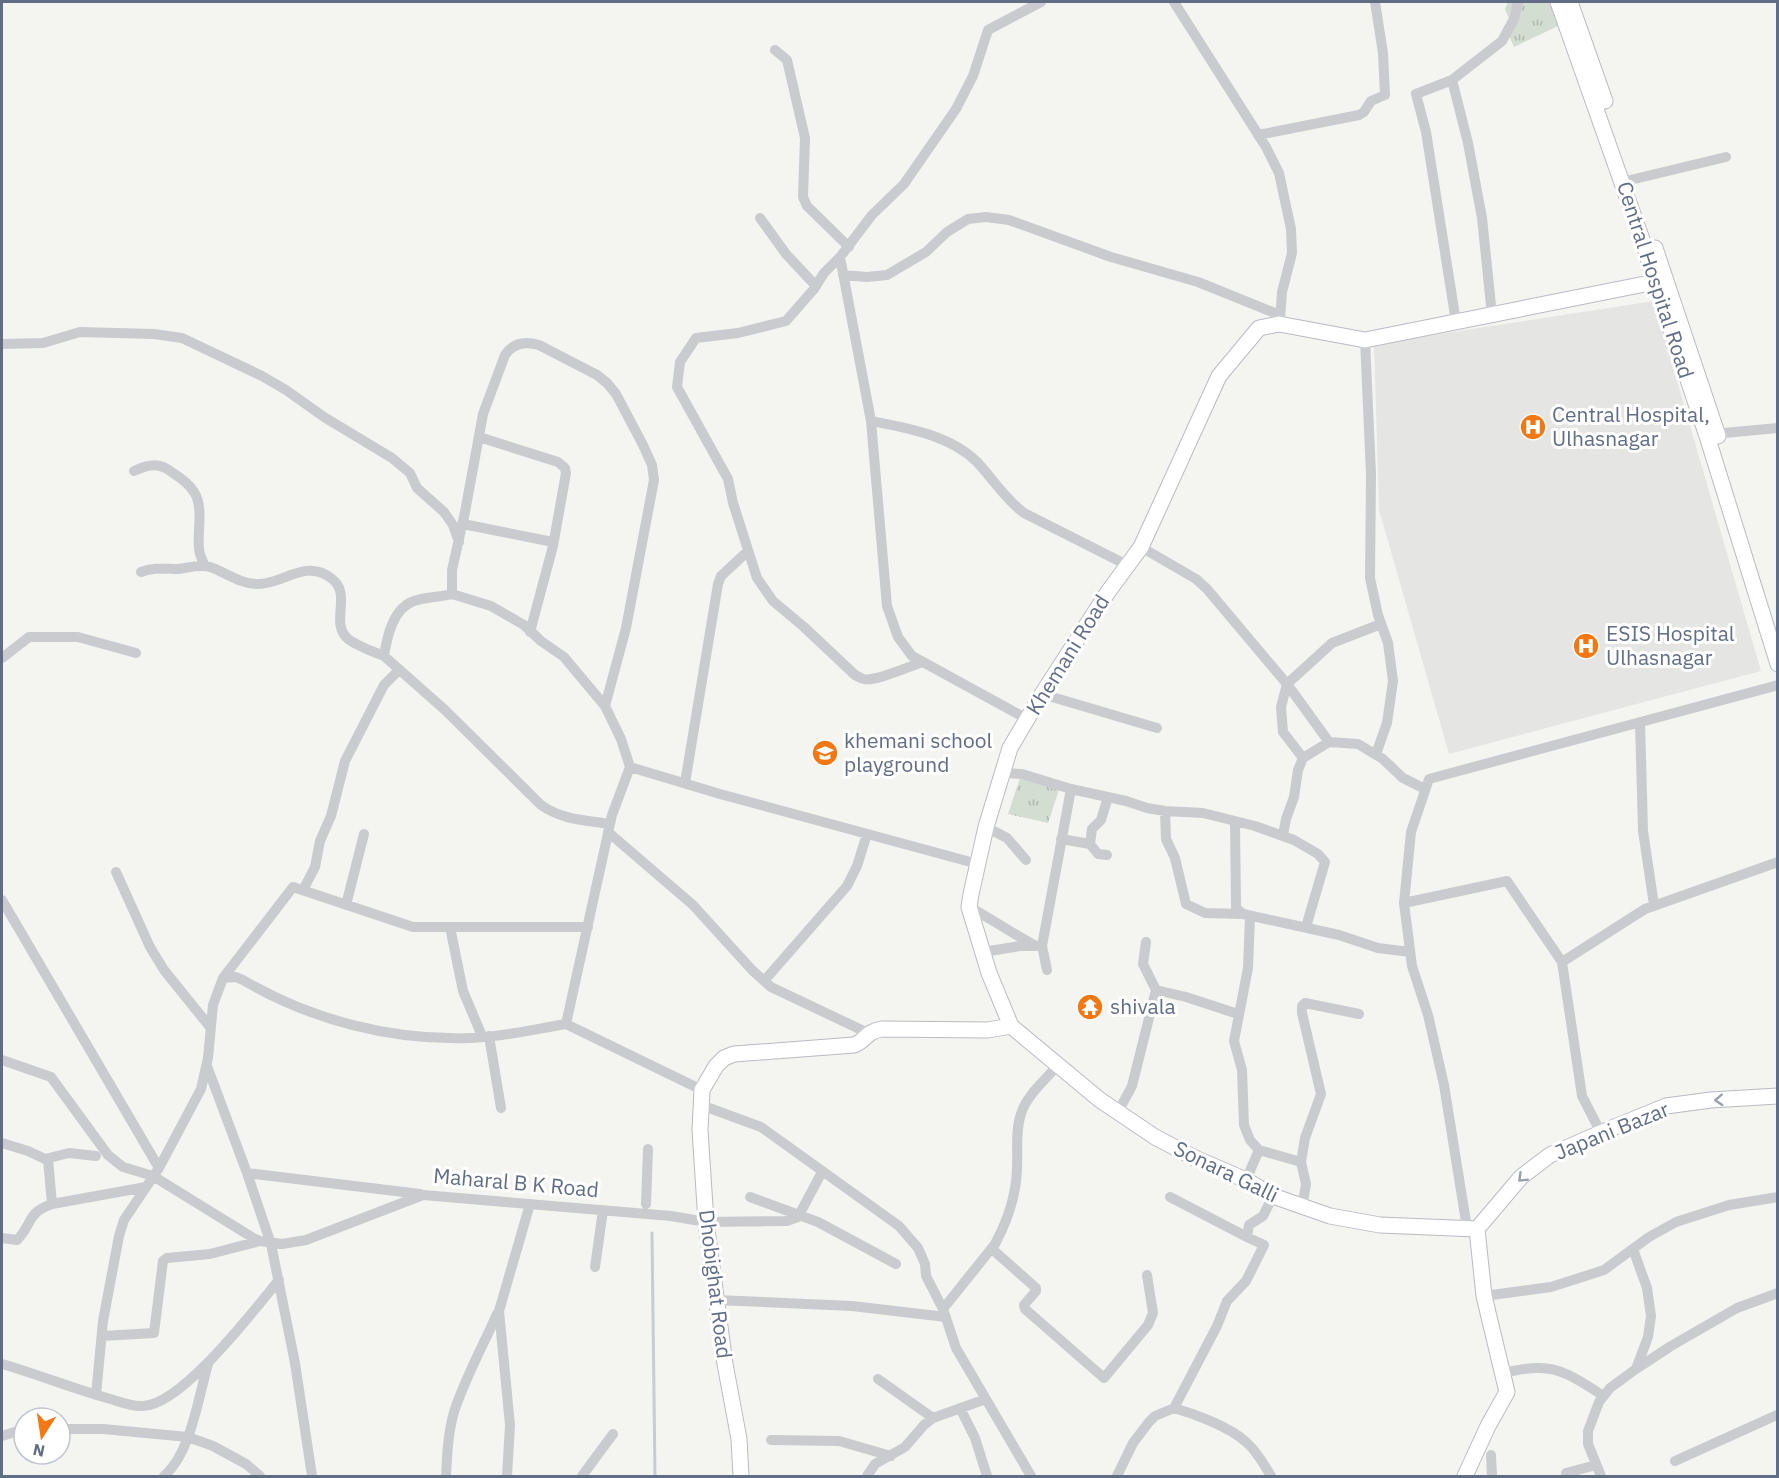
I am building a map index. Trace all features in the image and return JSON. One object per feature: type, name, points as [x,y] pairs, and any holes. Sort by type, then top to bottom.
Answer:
[{"type":"street","points":[[1174,2],[1258,135],[1279,173],[1291,229],[1292,253],[1282,292],[1280,319]]},
{"type":"street","points":[[1258,135],[1359,115],[1364,112],[1371,101],[1385,95],[1383,53],[1375,2]]},
{"type":"street","points":[[1456,322],[1426,132],[1416,94],[1452,80],[1502,41],[1514,19],[1518,2]]},
{"type":"street","name":"Central Hospital Road","points":[[1558,2],[1627,181]]},
{"type":"street","name":"Central Hospital Road","points":[[1570,2],[1627,181],[1645,248],[1660,280],[1778,630]]},
{"type":"street","points":[[923,662],[882,677],[865,680],[855,675],[773,601],[757,578],[733,503],[728,479],[676,387],[680,362],[696,338],[738,333],[786,321],[824,273],[849,247],[872,215],[904,184],[956,109],[972,76],[988,30],[1034,3]]},
{"type":"street","points":[[775,50],[787,60],[805,138],[803,197],[807,206],[849,247]]},
{"type":"street","points":[[1452,80],[1468,143],[1482,218],[1492,315]]},
{"type":"street","points":[[1627,181],[1726,157]]},
{"type":"street","points":[[843,275],[867,277],[887,275],[926,252],[947,232],[968,219],[986,217],[1009,220],[1111,257],[1198,282],[1280,319],[1365,340],[1660,280]]},
{"type":"street","points":[[760,218],[786,254],[816,286]]},
{"type":"street","points":[[840,257],[871,421],[887,606],[898,636],[912,656],[1027,719]]},
{"type":"street","name":"Khemani Road","points":[[1011,1026],[989,973],[969,907],[986,826],[1010,748],[1108,592],[1141,547],[1219,376],[1260,328],[1280,319]]},
{"type":"street","points":[[2,344],[43,343],[80,332],[154,334],[182,339],[262,376],[392,458],[410,473],[417,488],[444,512],[453,525],[459,542]]},
{"type":"street","points":[[1365,340],[1371,474],[1370,578],[1388,643],[1393,681],[1387,723],[1376,754]]},
{"type":"street","points":[[452,594],[452,570],[463,524],[483,414],[505,355],[517,344],[530,342],[597,375],[607,383],[616,394],[652,465],[654,480],[626,628],[604,706]]},
{"type":"street","points":[[871,421],[913,429],[959,448],[975,460],[1013,505],[1024,513],[1127,565]]},
{"type":"street","points":[[1712,434],[1778,428]]},
{"type":"street","name":"Central Hospital Road","points":[[1712,434],[1778,664]]},
{"type":"street","points":[[479,437],[558,462],[565,468],[553,542],[531,632]]},
{"type":"street","points":[[134,471],[150,465],[159,465],[167,468],[194,491],[199,517],[198,547],[205,566]]},
{"type":"street","points":[[463,524],[553,542]]},
{"type":"street","points":[[1141,547],[1196,579],[1287,684],[1329,742]]},
{"type":"street","points":[[685,783],[718,584],[721,576],[748,551]]},
{"type":"street","points":[[141,572],[152,568],[176,569],[205,566],[257,584],[269,583],[295,572],[315,572],[327,575],[342,593],[340,619],[342,633],[348,640],[384,656],[411,678],[541,805],[565,818],[609,828],[693,905],[764,981],[784,995],[868,1033]]},
{"type":"street","points":[[384,656],[389,628],[398,614],[413,601],[452,594],[491,606],[524,625],[564,657],[604,706],[621,739],[630,767],[609,828],[566,1024]]},
{"type":"street","points":[[1303,758],[1283,732],[1281,707],[1287,684],[1332,643],[1381,624]]},
{"type":"street","points":[[2,658],[29,637],[78,637],[136,653]]},
{"type":"street","points":[[303,890],[315,867],[320,841],[331,816],[345,761],[380,692],[399,670]]},
{"type":"street","points":[[1465,1476],[1507,1392],[1484,1296],[1444,1085],[1428,1015],[1412,966],[1410,952],[1404,903],[1411,832],[1425,789],[1429,779],[1778,685]]},
{"type":"street","points":[[1042,694],[1157,728]]},
{"type":"street","points":[[1640,722],[1642,831],[1654,905]]},
{"type":"street","points":[[1283,835],[1294,797],[1298,770],[1303,758],[1329,742],[1358,744],[1376,754],[1403,778],[1425,789]]},
{"type":"street","points":[[630,767],[978,864]]},
{"type":"street","points":[[1003,773],[1022,774],[1071,789],[1165,811],[1203,813],[1283,835],[1318,855],[1325,862],[1305,927]]},
{"type":"street","points":[[1047,970],[1039,946],[1071,789]]},
{"type":"street","points":[[1090,844],[1092,829],[1101,820],[1108,797]]},
{"type":"street","points":[[1165,811],[1166,839],[1175,858],[1186,904],[1205,913],[1247,916],[1305,927],[1378,948],[1410,952]]},
{"type":"street","points":[[1235,822],[1236,908],[1247,916]]},
{"type":"street","points":[[986,826],[1007,838],[1026,861]]},
{"type":"street","points":[[346,905],[364,834]]},
{"type":"street","points":[[764,981],[846,886],[857,866],[867,834]]},
{"type":"street","points":[[1061,839],[1090,844],[1098,854],[1107,855]]},
{"type":"street","points":[[1562,962],[1645,909],[1778,862]]},
{"type":"street","points":[[116,872],[150,947],[164,970],[210,1027]]},
{"type":"street","points":[[1404,903],[1507,881],[1562,962],[1582,1096],[1600,1133]]},
{"type":"street","points":[[96,1395],[103,1321],[119,1236],[130,1208],[156,1172],[201,1089],[207,1066],[210,1027],[218,989],[223,978],[293,887],[413,927],[588,927]]},
{"type":"street","points":[[2,900],[156,1172]]},
{"type":"street","points":[[969,907],[986,915],[1019,938],[1039,946]]},
{"type":"street","points":[[1247,916],[1248,968],[1234,1041],[1242,1070],[1244,1125],[1250,1140],[1259,1149],[1301,1162]]},
{"type":"street","points":[[450,927],[463,991],[486,1036],[501,1108]]},
{"type":"street","points":[[1118,1112],[1132,1086],[1156,990],[1143,964],[1146,942]]},
{"type":"street","points":[[982,952],[1020,946],[1039,946]]},
{"type":"street","points":[[223,978],[236,977],[301,1010],[372,1029],[436,1038],[486,1036],[566,1024],[761,1127],[899,1226],[918,1248],[925,1264],[926,1276],[945,1313],[956,1348],[1031,1476]]},
{"type":"street","points":[[1156,990],[1238,1014]]},
{"type":"street","points":[[1302,1208],[1306,1184],[1301,1162],[1305,1138],[1321,1094],[1302,1006],[1305,1003],[1359,1014]]},
{"type":"street","points":[[702,1097],[716,1066],[729,1055],[854,1046],[868,1033],[882,1029],[988,1030],[1011,1026]]},
{"type":"street","name":"Sonara Galli","points":[[1011,1026],[1057,1066],[1155,1137],[1197,1159],[1246,1180],[1273,1197],[1330,1216],[1380,1225],[1472,1228]]},
{"type":"street","points":[[2,1060],[51,1077],[108,1155],[123,1167],[156,1172],[266,1242]]},
{"type":"street","points":[[207,1066],[248,1173],[266,1242],[279,1280],[295,1363],[312,1476]]},
{"type":"street","points":[[945,1313],[1001,1233],[1017,1180],[1018,1125],[1021,1113],[1025,1103],[1057,1066]]},
{"type":"street","name":"Japani Bazar","points":[[1472,1228],[1521,1177],[1550,1155],[1600,1133],[1666,1106],[1711,1100],[1778,1096]]},
{"type":"street","name":"Dhobighat Road","points":[[702,1097],[700,1156],[706,1222],[725,1364],[739,1439],[741,1476]]},
{"type":"street","points":[[2,1143],[48,1159],[69,1153],[96,1156]]},
{"type":"street","points":[[646,1204],[648,1149]]},
{"type":"street","points":[[1246,1180],[1259,1149]]},
{"type":"street","points":[[48,1159],[52,1204]]},
{"type":"street","points":[[798,1216],[822,1172]]},
{"type":"street","points":[[248,1173],[423,1195]]},
{"type":"street","points":[[2,1238],[17,1240],[31,1217],[40,1208],[146,1187]]},
{"type":"street","name":"Maharal B K Road","points":[[102,1336],[154,1333],[163,1260],[167,1258],[210,1254],[266,1242],[282,1244],[306,1240],[423,1195],[671,1216],[706,1222],[787,1221],[798,1216]]},
{"type":"street","points":[[750,1197],[818,1222],[896,1264]]},
{"type":"street","points":[[1170,1197],[1263,1245],[1245,1281],[1227,1301],[1217,1326],[1174,1408]]},
{"type":"street","points":[[1246,1237],[1249,1225],[1263,1216],[1273,1197]]},
{"type":"street","points":[[1484,1296],[1551,1287],[1604,1270],[1676,1222],[1729,1205],[1778,1197]]},
{"type":"street","points":[[446,1476],[448,1439],[454,1414],[462,1390],[499,1311],[530,1204]]},
{"type":"street","points":[[595,1267],[603,1210]]},
{"type":"street","points":[[992,1248],[1036,1288],[1036,1292],[1024,1305],[1025,1309],[1104,1378],[1151,1319],[1152,1299],[1147,1275]]},
{"type":"street","points":[[1633,1249],[1647,1288],[1651,1316],[1648,1337],[1636,1369]]},
{"type":"street","points":[[2,1364],[96,1395],[143,1406],[157,1403],[208,1364],[279,1280]]},
{"type":"street","points":[[1601,1476],[1588,1444],[1588,1431],[1593,1416],[1610,1388],[1680,1340],[1737,1308],[1778,1293]]},
{"type":"street","points":[[716,1300],[945,1313]]},
{"type":"street","points":[[499,1311],[510,1425],[507,1476]]},
{"type":"street","points":[[164,1476],[175,1464],[188,1437],[208,1364]]},
{"type":"street","points":[[1502,1373],[1537,1367],[1551,1368],[1564,1372],[1604,1396]]},
{"type":"street","points":[[878,1379],[933,1419]]},
{"type":"street","points":[[867,1476],[875,1464],[905,1447],[924,1425],[933,1419],[986,1399]]},
{"type":"street","points":[[960,1408],[975,1438],[987,1476]]},
{"type":"street","points":[[1117,1476],[1133,1443],[1149,1422],[1155,1416],[1174,1408],[1196,1414],[1243,1440],[1271,1476]]},
{"type":"street","points":[[1675,1461],[1778,1416]]},
{"type":"street","points":[[72,1429],[103,1429],[188,1437],[213,1446],[246,1464],[260,1476]]},
{"type":"street","points":[[582,1476],[613,1434]]},
{"type":"street","points":[[771,1440],[839,1441],[891,1456]]},
{"type":"street","points":[[1491,1455],[1492,1476]]},
{"type":"street","points":[[1566,1473],[1596,1465]]},
{"type":"shaded area","name":"Central Hospital, Ulhasnagar","points":[[1654,301],[1761,671],[1449,754],[1379,510],[1374,344]]},
{"type":"green space","points":[[1508,2],[1549,2],[1558,26],[1514,47],[1506,29],[1512,26],[1505,9]]},
{"type":"green space","points":[[1020,778],[1059,790],[1048,823],[1008,814]]},
{"type":"waterway","points":[[652,1233],[655,1476]]},
{"type":"place","name":"Central Hospital, Ulhasnagar","points":[[1533,427]]},
{"type":"place","name":"ESIS Hospital Ulhasnagar","points":[[1586,646]]},
{"type":"place","name":"khemani school playground","points":[[825,753]]},
{"type":"place","name":"shivala","points":[[1090,1007]]}]
